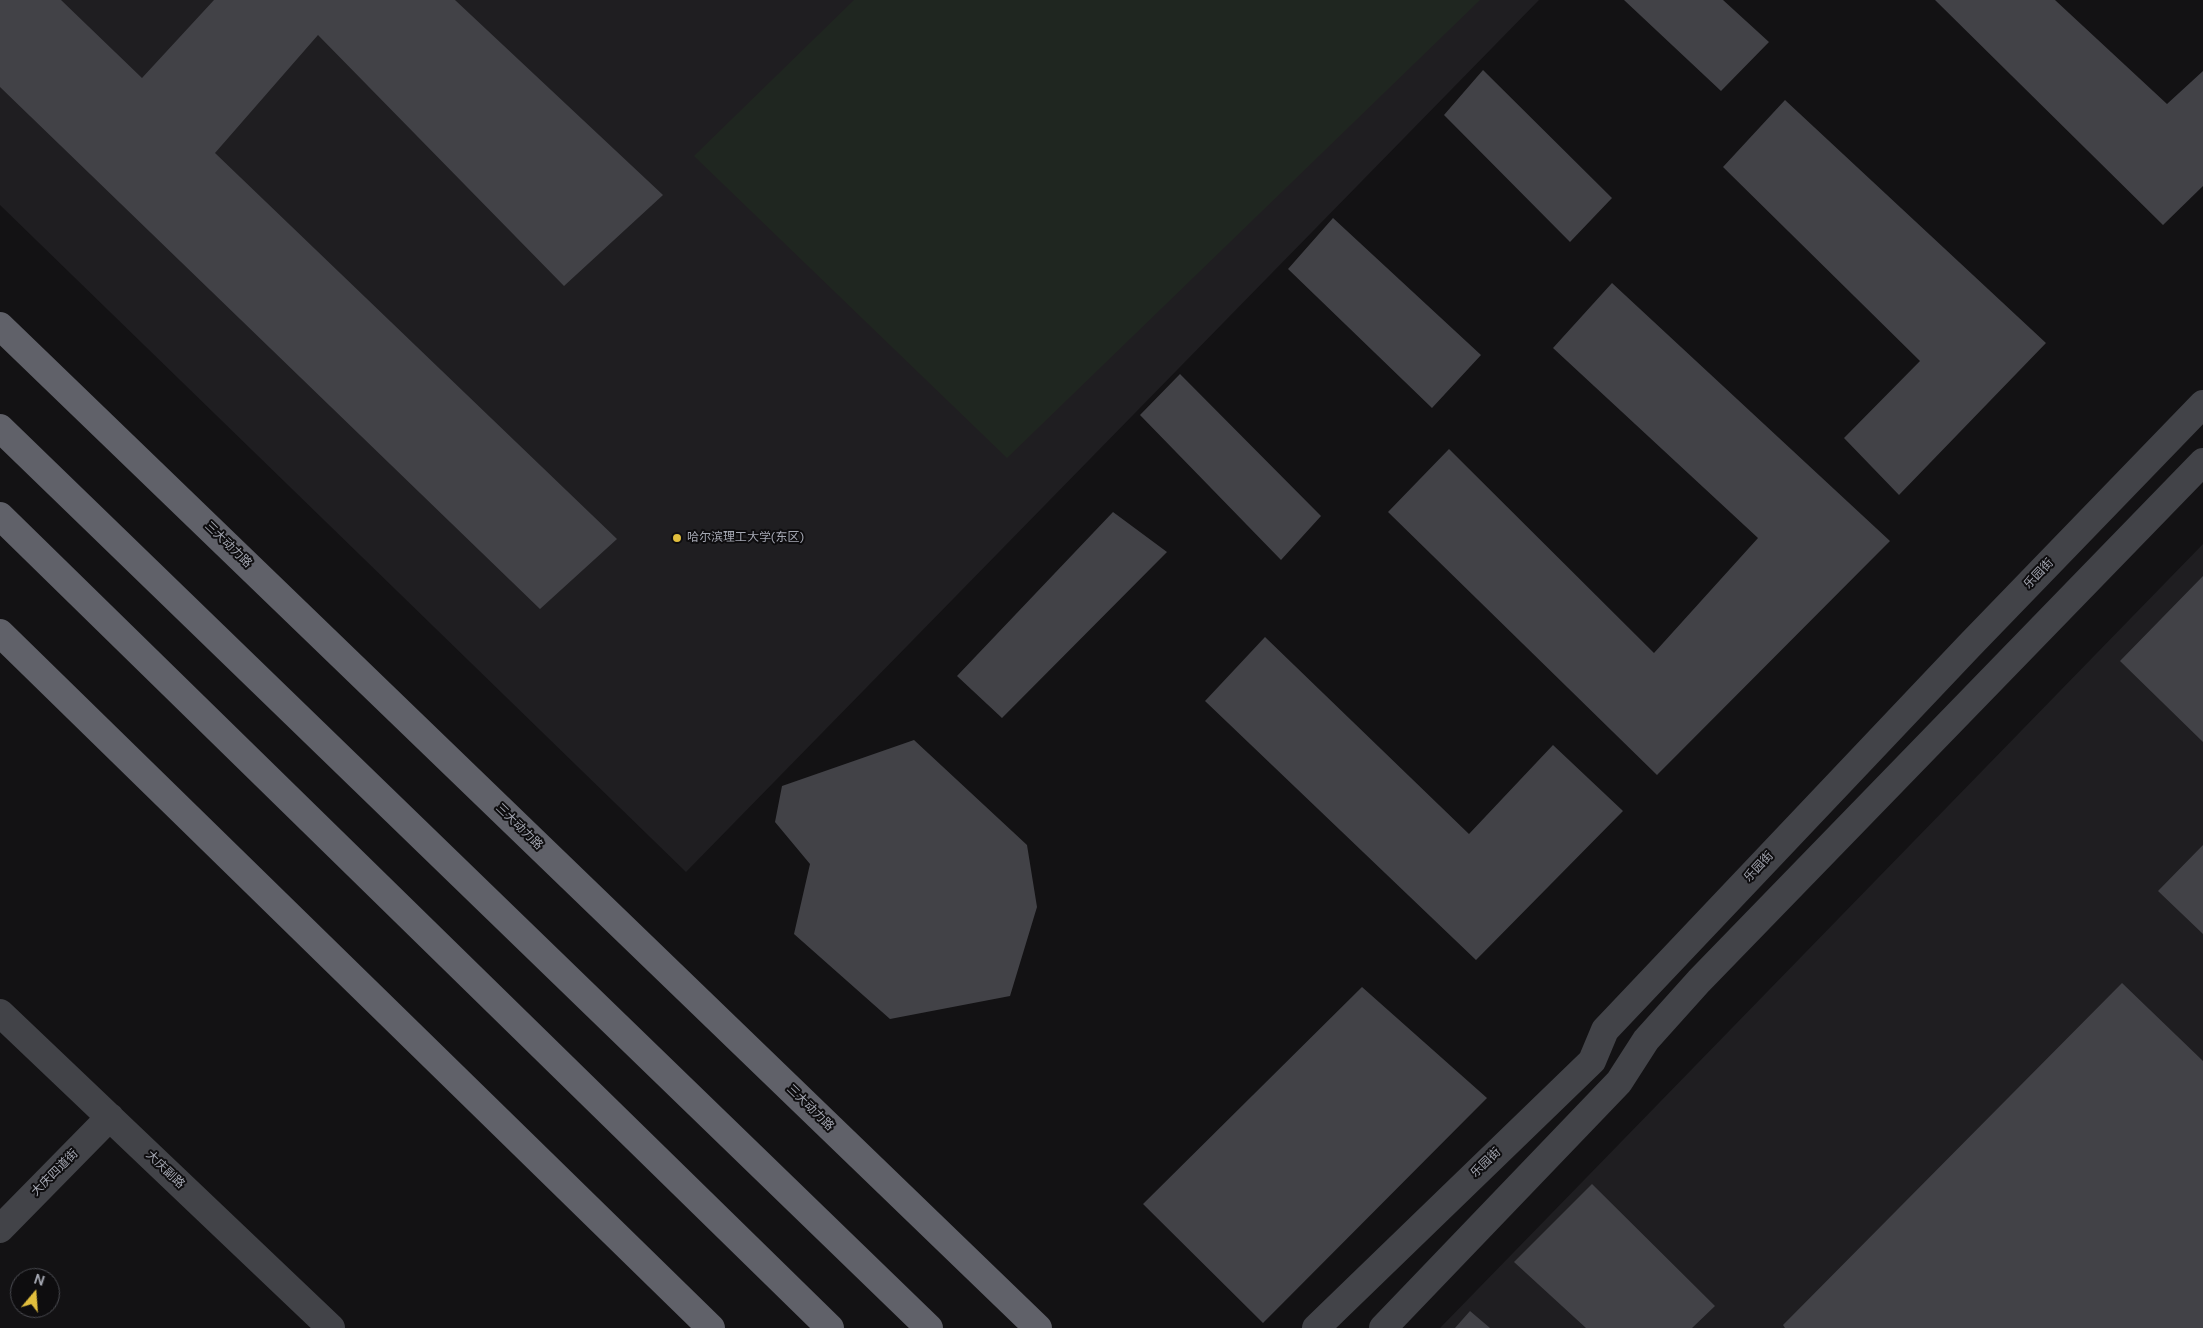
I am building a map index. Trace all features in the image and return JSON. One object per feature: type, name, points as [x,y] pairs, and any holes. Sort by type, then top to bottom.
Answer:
[{"type":"highway","name":"三大动力路","points":[[0,326],[1038,1328]]},
{"type":"highway","points":[[0,428],[929,1328]]},
{"type":"highway","points":[[0,516],[830,1328]]},
{"type":"highway","points":[[0,633],[711,1328]]},
{"type":"main road","name":"乐园街","points":[[1316,1328],[1592,1061],[1605,1030],[1969,646],[2203,404]]},
{"type":"main road","points":[[1383,1328],[1619,1082],[1646,1040],[1698,981],[2203,462]]},
{"type":"main road","name":"大庆副路","points":[[0,1013],[331,1328]]},
{"type":"main road","name":"大庆四道街","points":[[0,1229],[110,1117]]},
{"type":"shaded area","name":"哈尔滨理工大学(东区)","points":[[0,0],[1539,0],[686,872],[0,205]]},
{"type":"shaded area","points":[[854,0],[1480,0],[1007,458],[694,156]]},
{"type":"shaded area","points":[[2203,544],[2203,1328],[1440,1328]]},
{"type":"building","points":[[0,0],[61,0],[142,78],[214,0],[455,0],[663,195],[564,286],[318,35],[215,153],[617,539],[540,609],[0,87]]},
{"type":"building","points":[[1624,0],[1723,0],[1769,42],[1721,91]]},
{"type":"building","points":[[1935,0],[2055,0],[2167,104],[2203,71],[2203,186],[2163,225]]},
{"type":"building","points":[[1483,70],[1612,198],[1570,242],[1444,115]]},
{"type":"building","points":[[1785,100],[2046,343],[1899,495],[1844,438],[1920,361],[1723,167]]},
{"type":"building","points":[[1333,218],[1481,355],[1432,408],[1288,269]]},
{"type":"building","points":[[1612,283],[1890,541],[1657,775],[1388,512],[1449,449],[1654,653],[1758,538],[1553,348]]},
{"type":"building","points":[[1180,374],[1321,516],[1281,560],[1140,415]]},
{"type":"building","points":[[1113,512],[1167,552],[1002,718],[957,676]]},
{"type":"building","points":[[2203,576],[2203,742],[2120,661]]},
{"type":"building","points":[[1265,637],[1469,834],[1553,745],[1623,811],[1476,960],[1205,701]]},
{"type":"building","points":[[914,740],[1027,845],[1037,907],[1010,996],[890,1019],[794,934],[810,864],[775,822],[782,786]]},
{"type":"building","points":[[2203,845],[2203,934],[2158,891]]},
{"type":"building","points":[[2122,983],[2203,1061],[2203,1328],[1785,1328],[1783,1325]]},
{"type":"building","points":[[1362,987],[1487,1098],[1263,1323],[1143,1204]]},
{"type":"building","points":[[1592,1184],[1715,1306],[1692,1328],[1586,1328],[1514,1262]]},
{"type":"building","points":[[1470,1311],[1490,1328],[1455,1328]]},
{"type":"place","name":"哈尔滨理工大学(东区)","points":[[677,538]]}]
